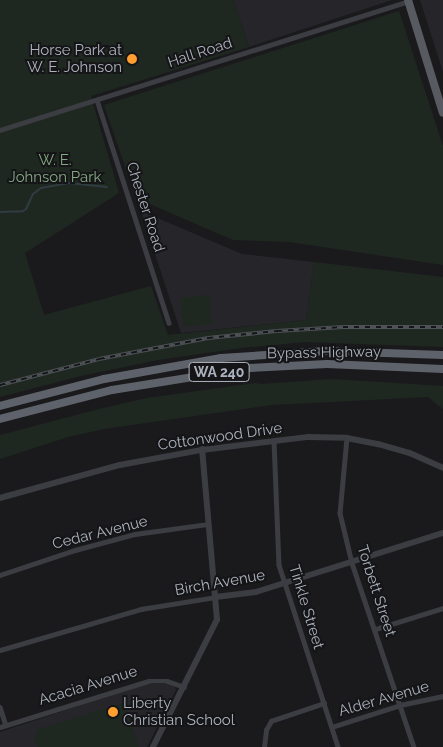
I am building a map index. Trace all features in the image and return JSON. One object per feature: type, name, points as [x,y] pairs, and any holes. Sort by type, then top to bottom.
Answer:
[{"type":"highway","name":"Bypass Highway","points":[[0,406],[104,378],[221,358],[326,351],[443,355]]},
{"type":"highway","name":"Bypass Highway","points":[[0,419],[112,390],[250,368],[326,364],[443,369]]},
{"type":"main road","points":[[408,0],[443,113]]},
{"type":"street","name":"Hall Road","points":[[0,130],[408,0]]},
{"type":"street","name":"Chester Road","points":[[97,100],[169,323]]},
{"type":"street","name":"Cottonwood Drive","points":[[0,498],[95,471],[202,450],[308,437],[347,438],[378,444],[410,453],[443,468]]},
{"type":"street","name":"Torbett Street","points":[[347,438],[340,513],[352,563],[414,747]]},
{"type":"street","name":"Tinkle Street","points":[[274,441],[279,565],[338,747]]},
{"type":"street","points":[[153,747],[217,620],[202,450]]},
{"type":"street","name":"Cedar Avenue","points":[[0,574],[75,550],[135,534],[208,524]]},
{"type":"street","name":"Birch Avenue","points":[[0,650],[141,608],[256,592],[443,533]]},
{"type":"street","points":[[376,630],[443,608]]},
{"type":"street","name":"Acacia Avenue","points":[[3,726],[149,681],[166,680],[184,687]]},
{"type":"street","name":"Alder Avenue","points":[[332,727],[400,705],[443,696]]},
{"type":"street","points":[[264,747],[266,730],[271,721],[324,703]]},
{"type":"street","points":[[0,707],[3,726]]},
{"type":"shaded area","points":[[233,0],[392,0],[249,47]]},
{"type":"shaded area","points":[[420,0],[443,0],[443,72]]},
{"type":"shaded area","points":[[141,211],[242,254],[314,262],[306,320],[181,333]]},
{"type":"shaded area","name":"Liberty Christian School","points":[[148,683],[165,683],[175,687],[176,690],[147,747],[0,747],[0,732]]},
{"type":"green space","name":"W. E. Johnson Park","points":[[0,0],[233,0],[249,47],[91,96],[119,193],[25,253],[44,315],[151,286],[168,335],[306,320],[314,262],[443,277],[443,347],[305,342],[241,348],[158,360],[81,376],[0,397]]},
{"type":"green space","points":[[399,11],[443,146],[443,265],[290,242],[233,240],[136,198],[104,105]]},
{"type":"green space","points":[[209,295],[212,324],[183,327],[180,298]]},
{"type":"green space","points":[[331,379],[443,386],[443,409],[428,397],[272,405],[104,429],[68,437],[0,459],[0,435],[99,409],[147,398],[255,383]]},
{"type":"green space","points":[[124,703],[139,747],[37,747],[34,737],[38,729]]},
{"type":"waterway","points":[[0,212],[23,211],[26,209],[33,194],[41,188],[69,183],[107,187]]},
{"type":"railway","points":[[0,385],[99,359],[208,338],[343,327],[443,327]]},
{"type":"place","name":"Horse Park at W. E. Johnson","points":[[132,59]]},
{"type":"place","name":"Liberty Christian School","points":[[113,712]]}]
